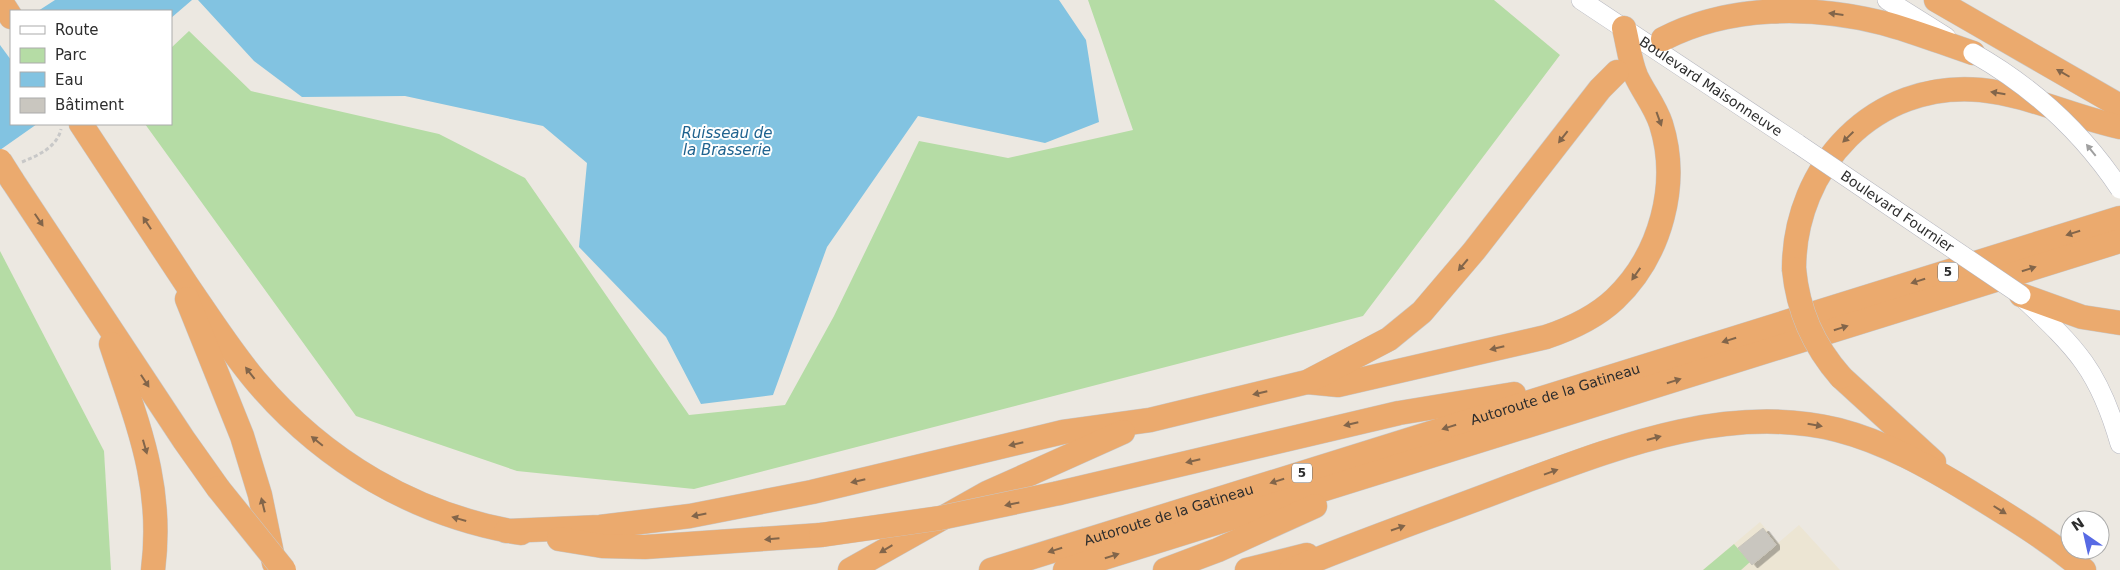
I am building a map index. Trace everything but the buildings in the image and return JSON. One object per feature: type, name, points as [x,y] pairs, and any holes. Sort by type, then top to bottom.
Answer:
[{"type":"highway","points":[[0,0],[10,15]]},
{"type":"highway","points":[[1936,0],[2120,106]]},
{"type":"highway","points":[[1663,39],[1695,25],[1718,19],[1786,11],[1858,18],[1930,33],[1973,53]]},
{"type":"highway","points":[[1307,382],[1338,385],[1546,337],[1570,328],[1594,315],[1624,290],[1646,259],[1657,236],[1665,207],[1668,161],[1661,124],[1636,76],[1624,28]]},
{"type":"highway","points":[[506,531],[600,528],[690,516],[831,487],[1063,432],[1150,420],[1307,382],[1382,343],[1422,312],[1474,251],[1616,72]]},
{"type":"highway","points":[[1958,485],[1841,377],[1824,356],[1809,329],[1801,309],[1794,269],[1798,223],[1805,202],[1820,171],[1852,134],[1872,118],[1896,105],[1934,93],[1979,90],[2026,99],[2120,127]]},
{"type":"highway","points":[[83,127],[174,264],[254,379],[282,409],[319,443],[356,470],[404,497],[453,517],[506,531],[602,546],[702,544],[821,535],[940,518],[1059,493],[1399,413],[1612,377]]},
{"type":"highway","points":[[9,169],[188,446],[218,488],[284,570]]},
{"type":"highway","name":"Autoroute de la Gatineau","points":[[991,570],[2120,218]]},
{"type":"highway","name":"Autoroute de la Gatineau","points":[[1065,570],[2120,241]]},
{"type":"highway","points":[[174,264],[203,344],[244,442],[264,512],[275,570]]},
{"type":"highway","points":[[2021,295],[2082,317],[2120,323]]},
{"type":"highway","points":[[100,311],[136,418],[150,467],[156,517],[154,570]]},
{"type":"highway","points":[[850,570],[987,494],[1150,420]]},
{"type":"highway","points":[[1292,570],[1352,544],[1607,452],[1682,431],[1731,423],[1789,422],[1840,430],[1879,443],[1958,485],[2028,528],[2084,570]]},
{"type":"highway","points":[[1165,570],[1218,550],[1400,466]]},
{"type":"highway","points":[[1248,570],[1352,544]]},
{"type":"main road","points":[[1581,0],[1624,28]]},
{"type":"main road","points":[[1887,0],[1930,33]]},
{"type":"main road","name":"Boulevard Maisonneuve","points":[[1624,28],[1798,144]]},
{"type":"main road","points":[[1973,53],[2002,71],[2053,110],[2092,151],[2120,190]]},
{"type":"main road","name":"Boulevard Fournier","points":[[1798,144],[2021,295],[2067,339],[2090,368],[2107,401],[2120,444]]},
{"type":"path","points":[[9,169],[55,143],[62,125]]},
{"type":"shaded area","points":[[1760,522],[1778,543],[1799,525],[1840,570],[1703,570]]},
{"type":"green space","points":[[1088,0],[1494,0],[1560,55],[1363,316],[694,489],[517,471],[356,416],[146,125],[172,125],[172,47],[189,31],[251,91],[439,134],[525,178],[689,415],[785,405],[834,316],[919,141],[1008,158],[1133,130]]},
{"type":"green space","points":[[0,251],[104,451],[111,570],[0,570]]},
{"type":"green space","points":[[1734,544],[1750,562],[1741,570],[1703,570]]},
{"type":"water","points":[[55,0],[192,0],[172,17],[172,10],[40,10]]},
{"type":"water","name":"Ruisseau de la Brasserie","points":[[198,0],[1059,0],[1086,40],[1099,122],[1045,143],[918,116],[827,247],[773,395],[701,404],[666,337],[579,247],[587,163],[543,126],[405,96],[302,97],[254,61]]},
{"type":"water","points":[[10,29],[10,125],[36,125],[0,150],[0,36]]},
{"type":"pier","points":[[10,27],[10,59],[0,45],[0,33]]}]
